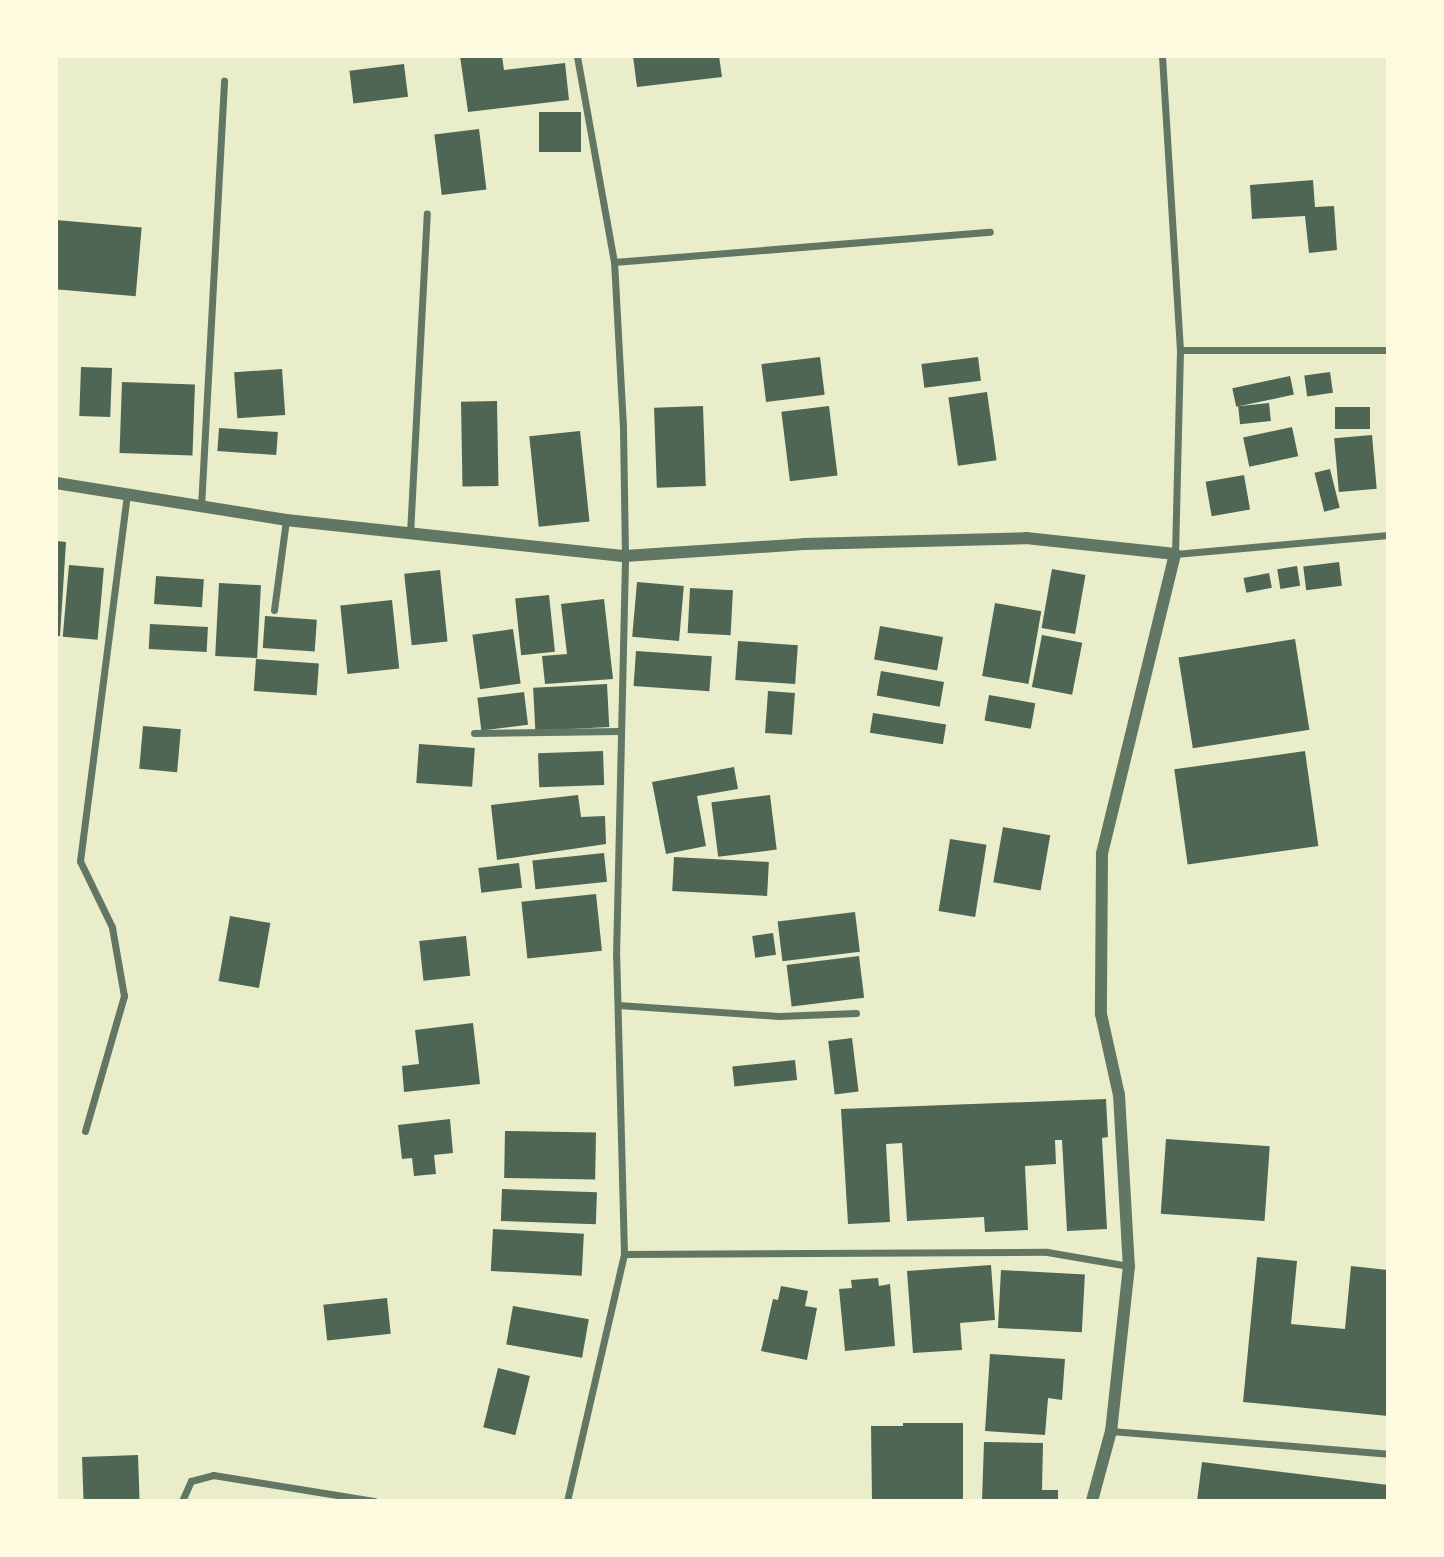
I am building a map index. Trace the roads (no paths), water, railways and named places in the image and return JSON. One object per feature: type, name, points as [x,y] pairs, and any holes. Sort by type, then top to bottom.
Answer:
[{"type":"street","points":[[566,1501],[624,1254],[618,1005],[619,731],[625,556],[614,262],[577,56]]},
{"type":"street","points":[[1092,1501],[1111,1431],[1129,1266],[1119,1095],[1101,1014],[1102,854],[1175,554],[1180,350],[1162,56]]},
{"type":"street","points":[[201,507],[224,81]]},
{"type":"street","points":[[410,535],[427,213]]},
{"type":"street","points":[[614,262],[990,232]]},
{"type":"street","points":[[1180,350],[1388,350]]},
{"type":"street","points":[[56,483],[286,520],[625,556],[804,544],[1026,538],[1175,554],[1388,535]]},
{"type":"street","points":[[85,1131],[124,996],[111,927],[80,861],[127,493]]},
{"type":"street","points":[[274,610],[286,520]]},
{"type":"street","points":[[474,733],[619,731]]},
{"type":"street","points":[[618,1005],[779,1016],[856,1013]]},
{"type":"street","points":[[624,1254],[1047,1252],[1129,1266]]},
{"type":"street","points":[[1111,1431],[1388,1454]]},
{"type":"street","points":[[182,1501],[191,1481],[213,1475],[374,1501]]}]
